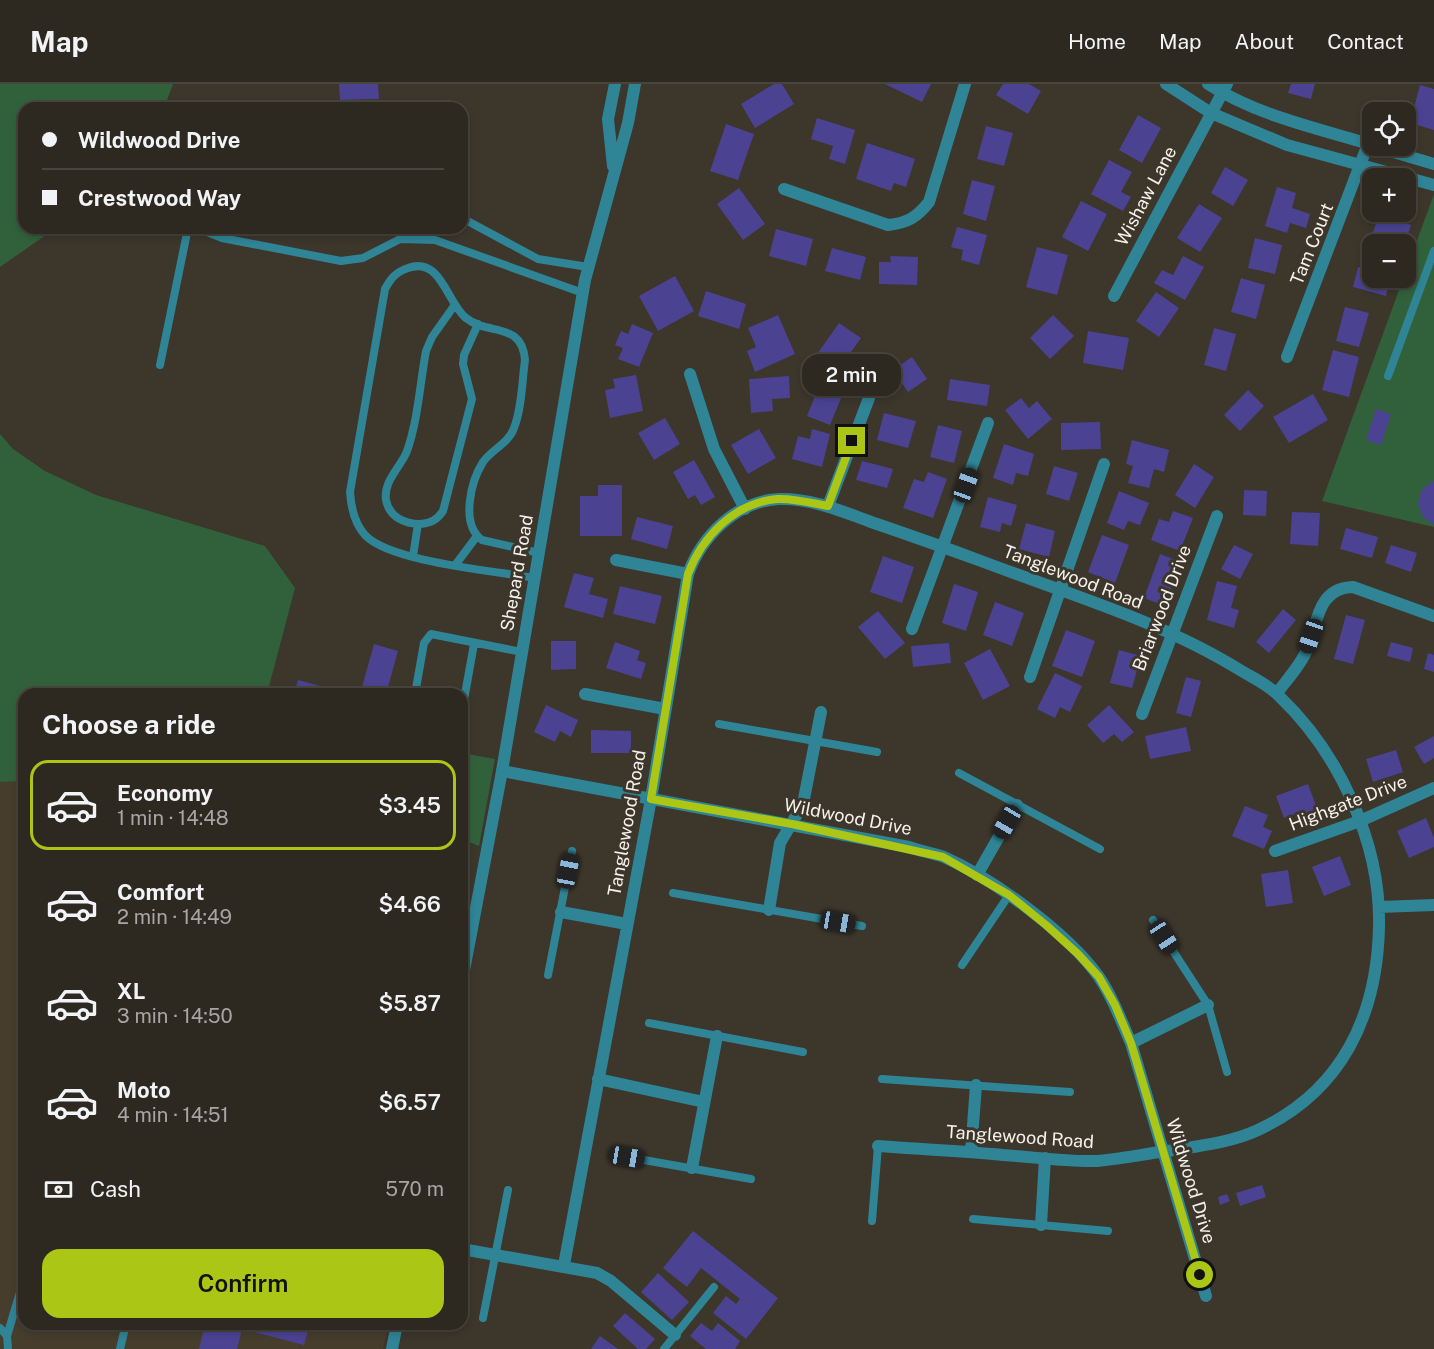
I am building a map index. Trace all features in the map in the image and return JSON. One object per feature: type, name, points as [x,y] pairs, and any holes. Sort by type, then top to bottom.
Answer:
[{"type":"street","name":"Shepard Road","points":[[613,173],[608,118],[615,84]]},
{"type":"street","name":"Shepard Road","points":[[468,950],[502,771],[588,267],[635,84]]},
{"type":"street","points":[[784,189],[888,225],[904,224],[917,217],[929,201],[965,84]]},
{"type":"street","points":[[1166,84],[1211,113],[1287,145],[1434,185]]},
{"type":"street","points":[[1208,84],[1224,88],[1294,124],[1362,143]]},
{"type":"street","name":"Wishaw Lane","points":[[1114,296],[1224,88]]},
{"type":"street","name":"Tam Court","points":[[1287,357],[1366,156]]},
{"type":"street","points":[[1407,156],[1434,164]]},
{"type":"street","points":[[690,374],[714,449],[745,509]]},
{"type":"street","points":[[828,506],[868,398]]},
{"type":"street","points":[[912,629],[988,423]]},
{"type":"street","points":[[1030,677],[1104,464]]},
{"type":"street","name":"Tanglewood Road","points":[[564,1265],[651,799],[688,574],[696,553],[724,521],[745,509],[775,499],[799,500],[828,506],[1172,634],[1216,655],[1277,693],[1300,718],[1322,749],[1360,821],[1374,865],[1380,907],[1378,960],[1371,999],[1356,1038],[1333,1075],[1294,1108],[1258,1130],[1222,1142],[1095,1161],[878,1146]]},
{"type":"street","name":"Briarwood Drive","points":[[1142,714],[1217,516]]},
{"type":"street","points":[[616,560],[688,574]]},
{"type":"street","points":[[1277,693],[1305,654],[1323,600],[1341,587],[1353,587],[1434,616]]},
{"type":"street","points":[[585,694],[665,709]]},
{"type":"street","points":[[769,910],[780,843],[803,804],[821,712]]},
{"type":"street","name":"Wildwood Drive","points":[[502,771],[792,824],[931,854],[977,875],[1009,895],[1078,954],[1099,977],[1115,1005],[1131,1043],[1206,1296]]},
{"type":"street","name":"Highgate Drive","points":[[1275,851],[1360,821],[1434,788]]},
{"type":"street","points":[[977,875],[1017,805]]},
{"type":"street","points":[[1380,907],[1434,904]]},
{"type":"street","points":[[561,912],[627,924]]},
{"type":"street","points":[[1131,1043],[1208,1005]]},
{"type":"street","points":[[692,1168],[717,1036]]},
{"type":"street","points":[[598,1079],[704,1102]]},
{"type":"street","points":[[970,1152],[976,1085]]},
{"type":"street","points":[[1041,1225],[1045,1158]]},
{"type":"street","points":[[468,1250],[564,1265],[597,1273],[611,1281],[675,1335]]},
{"type":"street","points":[[392,1349],[396,1330]]},
{"type":"lane","points":[[468,221],[538,259],[588,267]]},
{"type":"lane","points":[[160,365],[187,234]]},
{"type":"lane","points":[[212,234],[222,238],[341,261],[363,258],[400,239],[435,240],[583,293]]},
{"type":"lane","points":[[1388,376],[1434,251]]},
{"type":"lane","points":[[535,578],[389,550],[365,535],[352,512],[350,492],[385,289],[390,279],[398,272],[411,266],[422,267],[436,274],[454,306],[466,319],[506,332],[518,339],[524,348],[525,360],[514,429],[483,462],[470,500],[477,536],[482,540],[539,553]]},
{"type":"lane","points":[[454,306],[432,337],[426,351],[409,447],[387,487],[386,500],[395,516],[402,521],[418,524],[437,519],[443,511],[472,399],[463,363],[464,355],[478,324]]},
{"type":"lane","points":[[413,556],[418,524]]},
{"type":"lane","points":[[456,564],[477,536]]},
{"type":"lane","points":[[416,688],[424,643],[431,634],[522,652]]},
{"type":"lane","points":[[466,688],[474,644]]},
{"type":"lane","points":[[719,724],[877,753]]},
{"type":"lane","points":[[959,773],[1100,849]]},
{"type":"lane","points":[[548,975],[572,851]]},
{"type":"lane","points":[[673,893],[862,926]]},
{"type":"lane","points":[[962,965],[1009,895]]},
{"type":"lane","points":[[1153,920],[1208,1005],[1227,1072]]},
{"type":"lane","points":[[649,1023],[803,1052]]},
{"type":"lane","points":[[882,1079],[1070,1092]]},
{"type":"lane","points":[[872,1221],[878,1146]]},
{"type":"lane","points":[[627,1157],[751,1179]]},
{"type":"lane","points":[[483,1318],[508,1190]]},
{"type":"lane","points":[[973,1219],[1108,1231]]},
{"type":"lane","points":[[664,1349],[714,1287]]},
{"type":"lane","points":[[8,1349],[7,1336],[18,1300]]},
{"type":"lane","points":[[0,1328],[7,1336]]},
{"type":"lane","points":[[120,1349],[125,1330]]},
{"type":"shaded area","points":[[18,781],[18,1330],[387,1330],[383,1349],[0,1349],[0,782]]},
{"type":"green space","points":[[0,84],[173,84],[166,102],[18,102],[18,234],[47,234],[0,267]]},
{"type":"green space","points":[[1434,194],[1434,527],[1322,501],[1400,288],[1416,288],[1416,243]]},
{"type":"green space","points":[[0,434],[13,449],[45,471],[96,495],[265,546],[295,588],[269,688],[18,688],[18,781],[0,782]]},
{"type":"green space","points":[[468,754],[495,759],[479,846],[468,841]]},
{"type":"building","points":[[339,84],[378,84],[379,99],[340,100]]},
{"type":"building","points":[[774,84],[782,84],[794,104],[755,128],[741,104]]},
{"type":"building","points":[[885,84],[931,84],[922,102]]},
{"type":"building","points":[[1003,84],[1029,84],[1041,91],[1028,114],[996,95]]},
{"type":"building","points":[[1291,84],[1315,84],[1311,99],[1288,93]]},
{"type":"building","points":[[1420,85],[1434,89],[1434,130],[1416,125],[1416,102]]},
{"type":"building","points":[[1138,115],[1161,128],[1142,163],[1119,150]]},
{"type":"building","points":[[817,118],[855,130],[845,164],[829,159],[833,146],[811,139]]},
{"type":"building","points":[[726,124],[754,134],[738,180],[710,171]]},
{"type":"building","points":[[986,126],[1013,133],[1004,166],[977,159]]},
{"type":"building","points":[[867,143],[915,159],[906,187],[894,183],[891,191],[856,179]]},
{"type":"building","points":[[1109,160],[1132,172],[1121,192],[1131,197],[1123,211],[1091,194]]},
{"type":"building","points":[[1225,167],[1248,180],[1233,206],[1211,193]]},
{"type":"building","points":[[972,180],[995,186],[986,221],[963,214]]},
{"type":"building","points":[[1277,187],[1296,193],[1292,208],[1310,214],[1306,228],[1290,223],[1287,233],[1265,226]]},
{"type":"building","points":[[739,188],[765,224],[743,240],[717,204]]},
{"type":"building","points":[[1081,201],[1107,214],[1088,251],[1062,237]]},
{"type":"building","points":[[1199,204],[1222,218],[1200,252],[1177,238]]},
{"type":"building","points":[[1377,222],[1405,222],[1411,225],[1408,234],[1372,234]]},
{"type":"building","points":[[957,227],[987,235],[979,265],[961,260],[963,250],[951,247]]},
{"type":"building","points":[[776,229],[813,239],[806,266],[769,256]]},
{"type":"building","points":[[1255,238],[1282,245],[1275,274],[1248,268]]},
{"type":"building","points":[[1037,247],[1068,255],[1057,295],[1026,287]]},
{"type":"building","points":[[832,248],[866,257],[860,280],[825,271]]},
{"type":"building","points":[[890,256],[918,257],[917,285],[879,284],[879,262],[891,262]]},
{"type":"building","points":[[1183,256],[1204,267],[1185,300],[1154,283],[1162,270],[1173,275]]},
{"type":"building","points":[[1358,267],[1362,268],[1362,288],[1388,288],[1386,296],[1353,287]]},
{"type":"building","points":[[675,276],[694,311],[658,331],[639,296]]},
{"type":"building","points":[[1241,278],[1265,285],[1256,319],[1231,312]]},
{"type":"building","points":[[706,291],[746,304],[739,329],[698,316]]},
{"type":"building","points":[[1156,292],[1179,308],[1159,337],[1136,321]]},
{"type":"building","points":[[1345,307],[1369,313],[1359,347],[1336,341]]},
{"type":"building","points":[[778,315],[795,354],[755,372],[747,351],[756,347],[748,328]]},
{"type":"building","points":[[1053,315],[1074,336],[1050,359],[1030,338]]},
{"type":"building","points":[[839,323],[861,338],[837,372],[815,357]]},
{"type":"building","points":[[632,324],[653,333],[639,367],[618,359],[623,348],[615,345],[621,331],[628,334]]},
{"type":"building","points":[[1214,328],[1236,334],[1226,371],[1204,365]]},
{"type":"building","points":[[1088,331],[1129,338],[1123,370],[1083,363]]},
{"type":"building","points":[[1333,350],[1359,357],[1349,397],[1322,390]]},
{"type":"building","points":[[912,357],[927,379],[908,392],[893,370]]},
{"type":"building","points":[[636,375],[643,411],[610,418],[605,390],[615,388],[613,379]]},
{"type":"building","points":[[789,376],[790,398],[772,399],[773,411],[751,413],[749,379]]},
{"type":"building","points":[[823,376],[846,386],[830,425],[807,416]]},
{"type":"building","points":[[950,379],[990,385],[987,406],[947,400]]},
{"type":"building","points":[[1248,390],[1264,406],[1240,431],[1224,415]]},
{"type":"building","points":[[1313,394],[1328,420],[1289,443],[1273,417]]},
{"type":"building","points":[[1021,398],[1029,408],[1037,401],[1052,419],[1028,439],[1005,410]]},
{"type":"building","points":[[1376,409],[1391,414],[1381,445],[1366,440]]},
{"type":"building","points":[[884,413],[916,421],[908,448],[877,440]]},
{"type":"building","points":[[665,418],[680,444],[654,460],[638,433]]},
{"type":"building","points":[[1100,422],[1101,449],[1061,450],[1061,423]]},
{"type":"building","points":[[938,425],[962,431],[954,463],[930,457]]},
{"type":"building","points":[[759,429],[776,458],[748,474],[731,445]]},
{"type":"building","points":[[812,429],[830,434],[822,467],[792,459],[798,436],[810,439]]},
{"type":"building","points":[[1132,440],[1169,450],[1164,472],[1154,469],[1149,488],[1128,483],[1133,466],[1126,464]]},
{"type":"building","points":[[1004,444],[1034,454],[1028,476],[1016,473],[1013,485],[993,478]]},
{"type":"building","points":[[694,460],[715,497],[701,505],[695,495],[688,499],[673,472]]},
{"type":"building","points":[[862,461],[893,469],[887,488],[856,480]]},
{"type":"building","points":[[1194,464],[1214,477],[1195,508],[1175,495]]},
{"type":"building","points":[[1054,466],[1078,473],[1069,501],[1046,494]]},
{"type":"building","points":[[928,472],[947,479],[933,518],[903,508],[914,479],[924,482]]},
{"type":"building","points":[[1434,480],[1434,525],[1423,517],[1418,504],[1421,491]]},
{"type":"building","points":[[598,485],[622,485],[622,536],[580,536],[580,496],[598,496]]},
{"type":"building","points":[[1244,490],[1267,491],[1266,516],[1243,515]]},
{"type":"building","points":[[1119,491],[1149,503],[1140,525],[1128,521],[1124,530],[1107,523]]},
{"type":"building","points":[[988,497],[1017,505],[1011,526],[1002,523],[1000,532],[980,527]]},
{"type":"building","points":[[1173,511],[1193,518],[1180,551],[1151,540],[1159,519],[1169,522]]},
{"type":"building","points":[[1292,512],[1320,513],[1318,546],[1290,544]]},
{"type":"building","points":[[637,517],[673,526],[667,549],[631,539]]},
{"type":"building","points":[[1026,523],[1055,531],[1049,557],[1019,549]]},
{"type":"building","points":[[1346,528],[1378,537],[1372,558],[1340,549]]},
{"type":"building","points":[[1102,535],[1129,545],[1115,583],[1088,572]]},
{"type":"building","points":[[1234,545],[1253,554],[1240,579],[1221,569]]},
{"type":"building","points":[[1391,545],[1417,553],[1411,572],[1385,563]]},
{"type":"building","points":[[1160,554],[1181,562],[1165,606],[1144,598]]},
{"type":"building","points":[[883,556],[914,567],[902,603],[870,592]]},
{"type":"building","points":[[574,573],[594,578],[589,594],[608,599],[603,618],[564,607]]},
{"type":"building","points":[[1217,581],[1237,586],[1231,608],[1239,610],[1234,628],[1207,620]]},
{"type":"building","points":[[954,584],[978,592],[966,631],[942,623]]},
{"type":"building","points":[[620,586],[662,596],[655,624],[613,614]]},
{"type":"building","points":[[995,602],[1024,613],[1012,646],[983,635]]},
{"type":"building","points":[[1283,609],[1296,620],[1269,653],[1256,642]]},
{"type":"building","points":[[878,611],[905,643],[885,659],[858,627]]},
{"type":"building","points":[[1346,615],[1365,620],[1353,664],[1334,659]]},
{"type":"building","points":[[1066,630],[1095,641],[1082,677],[1052,666]]},
{"type":"building","points":[[551,641],[576,641],[576,669],[551,670]]},
{"type":"building","points":[[615,642],[640,651],[637,660],[646,663],[641,679],[606,668]]},
{"type":"building","points":[[1391,642],[1413,648],[1410,662],[1387,656]]},
{"type":"building","points":[[949,643],[951,663],[913,667],[911,646]]},
{"type":"building","points":[[374,644],[398,651],[388,688],[362,688]]},
{"type":"building","points":[[990,649],[1010,686],[983,700],[964,663]]},
{"type":"building","points":[[1119,650],[1141,656],[1132,688],[1110,683]]},
{"type":"building","points":[[1428,653],[1434,655],[1434,672],[1424,669]]},
{"type":"building","points":[[1055,673],[1082,686],[1070,712],[1060,707],[1055,718],[1037,709]]},
{"type":"building","points":[[1186,677],[1201,681],[1191,717],[1176,713]]},
{"type":"building","points":[[298,680],[324,687],[324,688],[296,688]]},
{"type":"building","points":[[546,705],[578,720],[571,737],[560,731],[555,742],[534,732]]},
{"type":"building","points":[[1109,705],[1134,732],[1122,742],[1114,734],[1103,743],[1087,725]]},
{"type":"building","points":[[1186,727],[1191,751],[1150,759],[1145,736]]},
{"type":"building","points":[[591,730],[631,731],[631,753],[591,753]]},
{"type":"building","points":[[1434,736],[1434,758],[1424,764],[1414,747]]},
{"type":"building","points":[[1396,750],[1403,772],[1373,782],[1366,759]]},
{"type":"building","points":[[1308,784],[1319,814],[1300,821],[1298,813],[1284,818],[1276,796]]},
{"type":"building","points":[[1245,806],[1268,815],[1263,827],[1272,831],[1264,849],[1232,836]]},
{"type":"building","points":[[1426,818],[1434,838],[1434,847],[1409,858],[1397,831]]},
{"type":"building","points":[[1340,856],[1351,885],[1324,896],[1312,867]]},
{"type":"building","points":[[1288,870],[1293,903],[1266,907],[1261,874]]},
{"type":"building","points":[[1262,1185],[1266,1197],[1240,1206],[1236,1193]]},
{"type":"building","points":[[1227,1194],[1230,1201],[1220,1205],[1218,1197]]},
{"type":"building","points":[[693,1231],[778,1298],[746,1339],[713,1313],[726,1296],[736,1304],[740,1299],[701,1268],[687,1287],[663,1268]]},
{"type":"building","points":[[658,1273],[689,1302],[672,1320],[641,1292]]},
{"type":"building","points":[[625,1313],[655,1339],[646,1349],[638,1349],[613,1326]]},
{"type":"building","points":[[701,1323],[712,1331],[718,1323],[740,1341],[735,1349],[706,1349],[690,1336]]},
{"type":"building","points":[[204,1330],[242,1330],[237,1349],[199,1349]]},
{"type":"building","points":[[246,1330],[308,1330],[304,1345]]},
{"type":"building","points":[[600,1336],[618,1349],[591,1349]]},
{"type":"route","points":[[852,441],[828,506],[799,500],[775,499],[745,509],[724,521],[696,553],[688,574],[651,799],[909,847],[943,857],[1009,895],[1046,925],[1099,977],[1115,1005],[1131,1043],[1200,1275]]}]
